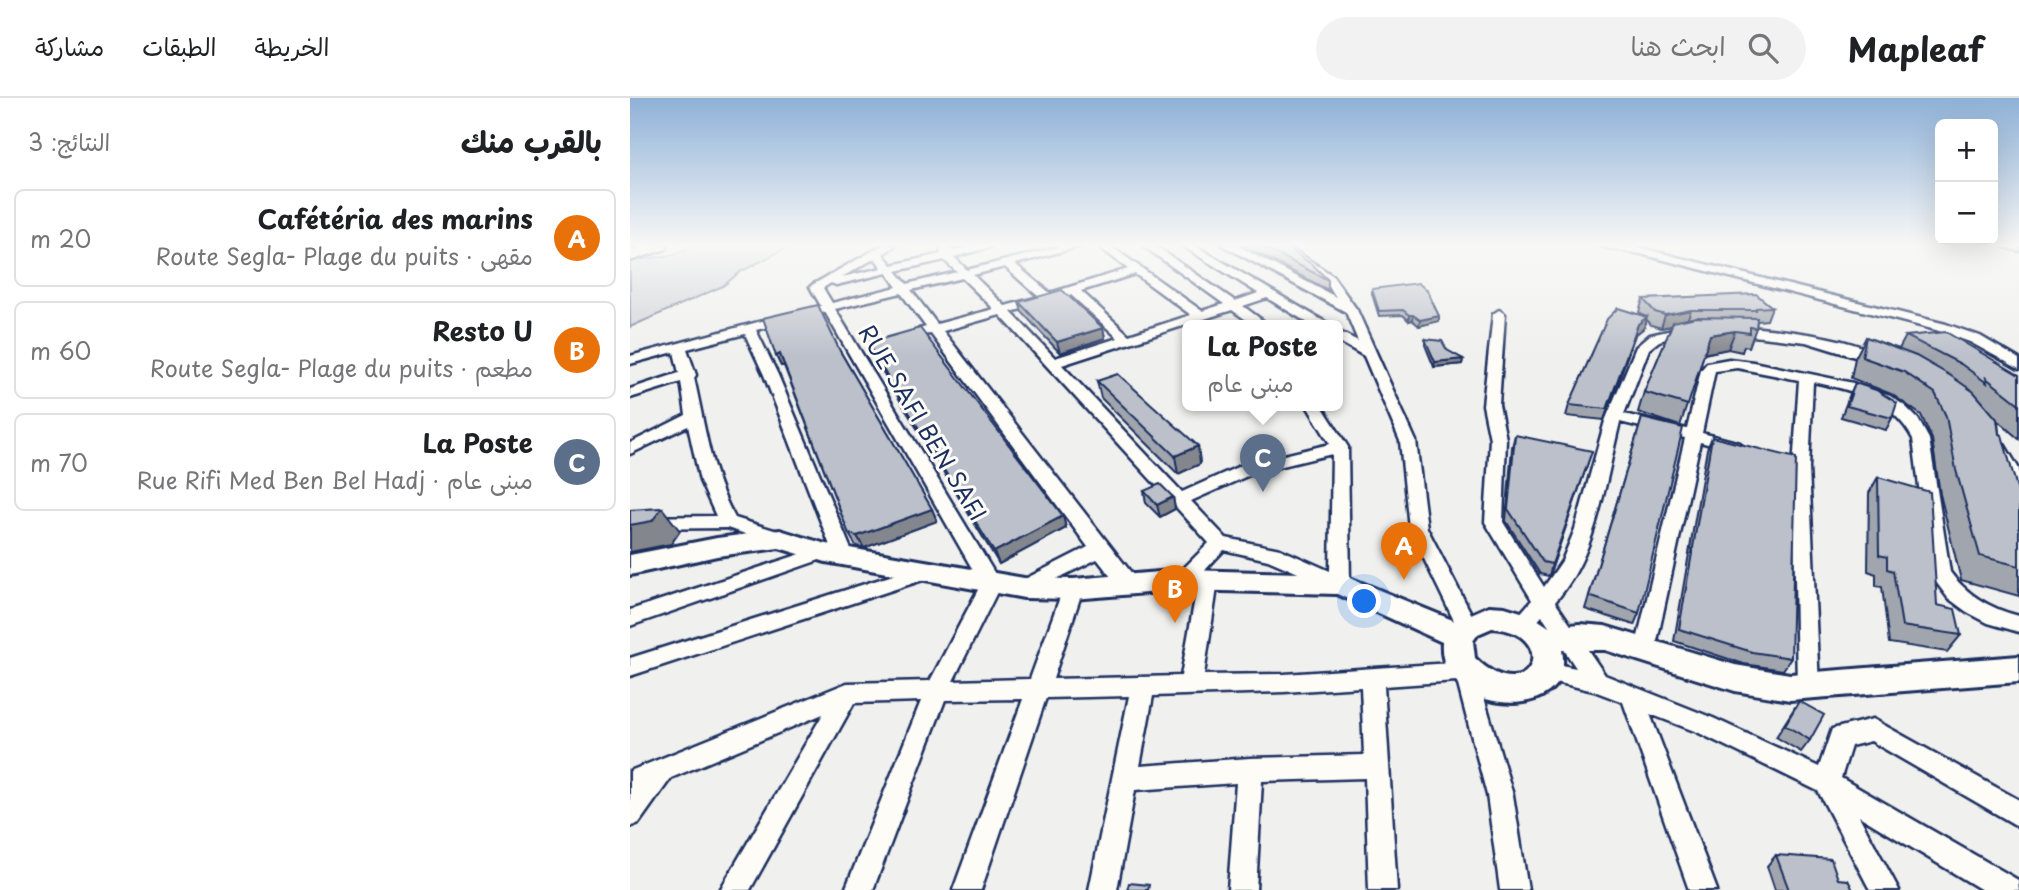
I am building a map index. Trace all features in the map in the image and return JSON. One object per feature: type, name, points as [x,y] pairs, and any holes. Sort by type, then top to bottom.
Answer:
[{"type":"street","points":[[816,287],[825,282]]},
{"type":"street","points":[[816,287],[838,282]]},
{"type":"street","points":[[897,282],[1100,549],[1130,584]]},
{"type":"street","points":[[630,360],[748,327],[931,282]]},
{"type":"street","points":[[976,282],[1220,543],[1273,554],[1340,584],[1463,631]]},
{"type":"street","points":[[1029,282],[1048,298]]},
{"type":"street","points":[[907,337],[1106,282]]},
{"type":"street","points":[[1166,282],[1199,315]]},
{"type":"street","points":[[1182,282],[1233,304],[1256,320]]},
{"type":"street","points":[[1248,282],[1312,320]]},
{"type":"street","points":[[1298,282],[1351,310]]},
{"type":"street","points":[[1331,282],[1351,310],[1408,441],[1418,528],[1463,631]]},
{"type":"street","points":[[1766,282],[1911,318],[1975,339],[2019,365]]},
{"type":"street","name":"RUE SAFI BEN SAFI","points":[[816,287],[828,308],[860,350],[991,584]]},
{"type":"street","points":[[1073,290],[1126,339]]},
{"type":"street","points":[[1184,320],[1268,294]]},
{"type":"street","points":[[630,783],[847,693],[1284,683],[1466,671],[1486,685],[1511,691],[1528,688],[1541,681],[1549,666],[1544,634],[1544,600],[1514,559],[1494,522],[1505,438],[1491,405],[1499,314]]},
{"type":"street","points":[[1052,364],[1182,321]]},
{"type":"street","points":[[748,327],[771,375],[835,554]]},
{"type":"street","points":[[1544,634],[1544,600],[1559,584],[1572,561],[1597,455],[1643,347],[1655,338],[1672,332],[1755,330],[1801,337],[1862,353],[1897,368]]},
{"type":"street","points":[[1343,338],[1370,354]]},
{"type":"street","points":[[679,346],[689,375],[701,449],[716,505],[728,522]]},
{"type":"street","points":[[1646,649],[1708,370],[1712,366],[1740,363],[1856,388],[1881,398],[1902,411],[1916,425],[1920,439],[1940,574],[1949,587],[1965,600],[1985,612],[2019,624]]},
{"type":"street","points":[[630,394],[689,375]]},
{"type":"street","points":[[1806,377],[1795,463],[1808,688]]},
{"type":"street","points":[[1317,411],[1340,447],[1340,584]]},
{"type":"street","points":[[630,449],[696,416]]},
{"type":"street","points":[[1615,416],[1753,452]]},
{"type":"street","points":[[1986,432],[2003,452],[2019,484]]},
{"type":"street","points":[[1179,499],[1248,469],[1340,447]]},
{"type":"street","points":[[630,523],[728,522],[835,554],[1024,588],[1073,589],[1196,581],[1340,584]]},
{"type":"street","points":[[630,565],[717,547],[780,539]]},
{"type":"street","points":[[1191,684],[1196,581],[1220,543]]},
{"type":"street","points":[[1024,588],[1100,549]]},
{"type":"street","points":[[630,618],[835,554]]},
{"type":"street","points":[[630,667],[928,571]]},
{"type":"street","points":[[859,890],[937,691],[991,584]]},
{"type":"street","points":[[967,890],[1073,589]]},
{"type":"street","points":[[1514,890],[1500,795],[1466,671],[1456,650],[1463,631],[1475,620],[1503,617],[1544,634],[1597,682]]},
{"type":"street","points":[[1544,634],[1592,636],[1646,649],[1735,678],[1772,686],[1808,688],[2019,669]]},
{"type":"street","points":[[1546,671],[1597,682],[1705,725],[1827,783],[2008,890]]},
{"type":"street","points":[[1372,677],[1382,890]]},
{"type":"street","points":[[1103,890],[1143,687]]},
{"type":"street","points":[[734,890],[847,693]]},
{"type":"street","points":[[1632,695],[1703,890]]},
{"type":"street","points":[[1885,890],[1827,783],[1841,737],[1873,730],[2019,814]]},
{"type":"street","points":[[1126,779],[1250,770],[1375,766]]},
{"type":"street","points":[[630,814],[664,767]]},
{"type":"street","points":[[1242,890],[1250,770]]},
{"type":"shaded area","points":[[630,282],[728,282],[723,286],[630,327]]},
{"type":"building","points":[[1418,283],[1427,290],[1439,316],[1420,320],[1403,310],[1379,311],[1372,289]]},
{"type":"building","points":[[1062,290],[1103,328],[1057,342],[1019,302]]},
{"type":"building","points":[[1756,294],[1772,307],[1756,310],[1691,310],[1665,315],[1655,312],[1643,299]]},
{"type":"building","points":[[818,305],[840,351],[932,509],[857,536],[849,534],[780,354],[776,356],[763,318]]},
{"type":"building","points":[[1618,308],[1647,317],[1638,324],[1607,409],[1569,405],[1607,319]]},
{"type":"building","points":[[1696,317],[1757,318],[1756,328],[1750,327],[1750,333],[1735,331],[1710,335],[1688,405],[1644,392],[1673,322]]},
{"type":"building","points":[[920,328],[1063,516],[994,552],[867,343]]},
{"type":"building","points":[[1946,332],[2019,375],[2019,404],[1986,378],[1987,383],[1961,364],[1906,336]]},
{"type":"building","points":[[1866,337],[1916,356],[1951,376],[1974,392],[1997,419],[1999,434],[2002,435],[2019,495],[2019,566],[1980,556],[1956,470],[1946,416],[1935,393],[1904,372],[1862,357]]},
{"type":"building","points":[[1425,339],[1442,341],[1447,350],[1463,359],[1435,362]]},
{"type":"building","points":[[1118,374],[1198,446],[1175,456],[1097,381]]},
{"type":"building","points":[[1855,383],[1876,390],[1897,403],[1892,418],[1847,406]]},
{"type":"building","points":[[1642,418],[1683,428],[1639,613],[1589,596]]},
{"type":"building","points":[[1515,435],[1592,451],[1552,564],[1543,562],[1508,509]]},
{"type":"building","points":[[1712,437],[1796,458],[1791,658],[1752,652],[1679,629]]},
{"type":"building","points":[[1878,477],[1930,492],[1937,605],[1955,609],[1961,635],[1902,626],[1893,571],[1887,569],[1887,557],[1879,555]]},
{"type":"building","points":[[1160,484],[1173,497],[1157,505],[1144,491]]},
{"type":"building","points":[[662,508],[652,521],[630,525],[630,510]]},
{"type":"building","points":[[1799,701],[1824,715],[1810,740],[1785,725]]},
{"type":"building","points":[[1776,855],[1831,859],[1838,879],[1848,880],[1853,890],[1789,890]]},
{"type":"building","points":[[1129,883],[1149,885],[1148,890],[1127,890]]},
{"type":"place","name":"La Poste","points":[[1263,492]]},
{"type":"place","name":"Cafétéria des marins","points":[[1404,580]]},
{"type":"place","name":"Resto U","points":[[1175,623]]}]
